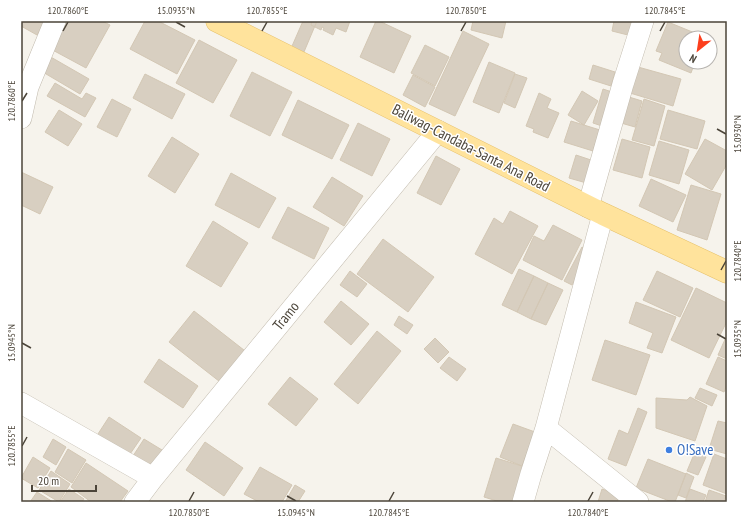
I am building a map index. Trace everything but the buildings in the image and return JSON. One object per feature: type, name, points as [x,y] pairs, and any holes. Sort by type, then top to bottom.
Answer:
[{"type":"main road","name":"Baliwag-Candaba-Santa Ana Road","points":[[217,21],[596,210],[727,272]]},
{"type":"street","points":[[21,118],[28,87],[55,21]]},
{"type":"street","points":[[523,502],[546,428],[623,84],[642,21]]},
{"type":"street","name":"Tramo","points":[[135,502],[153,478],[438,131]]},
{"type":"street","points":[[21,403],[153,478]]},
{"type":"street","points":[[546,428],[638,502]]},
{"type":"place","name":"O!Save","points":[[669,450]]}]
